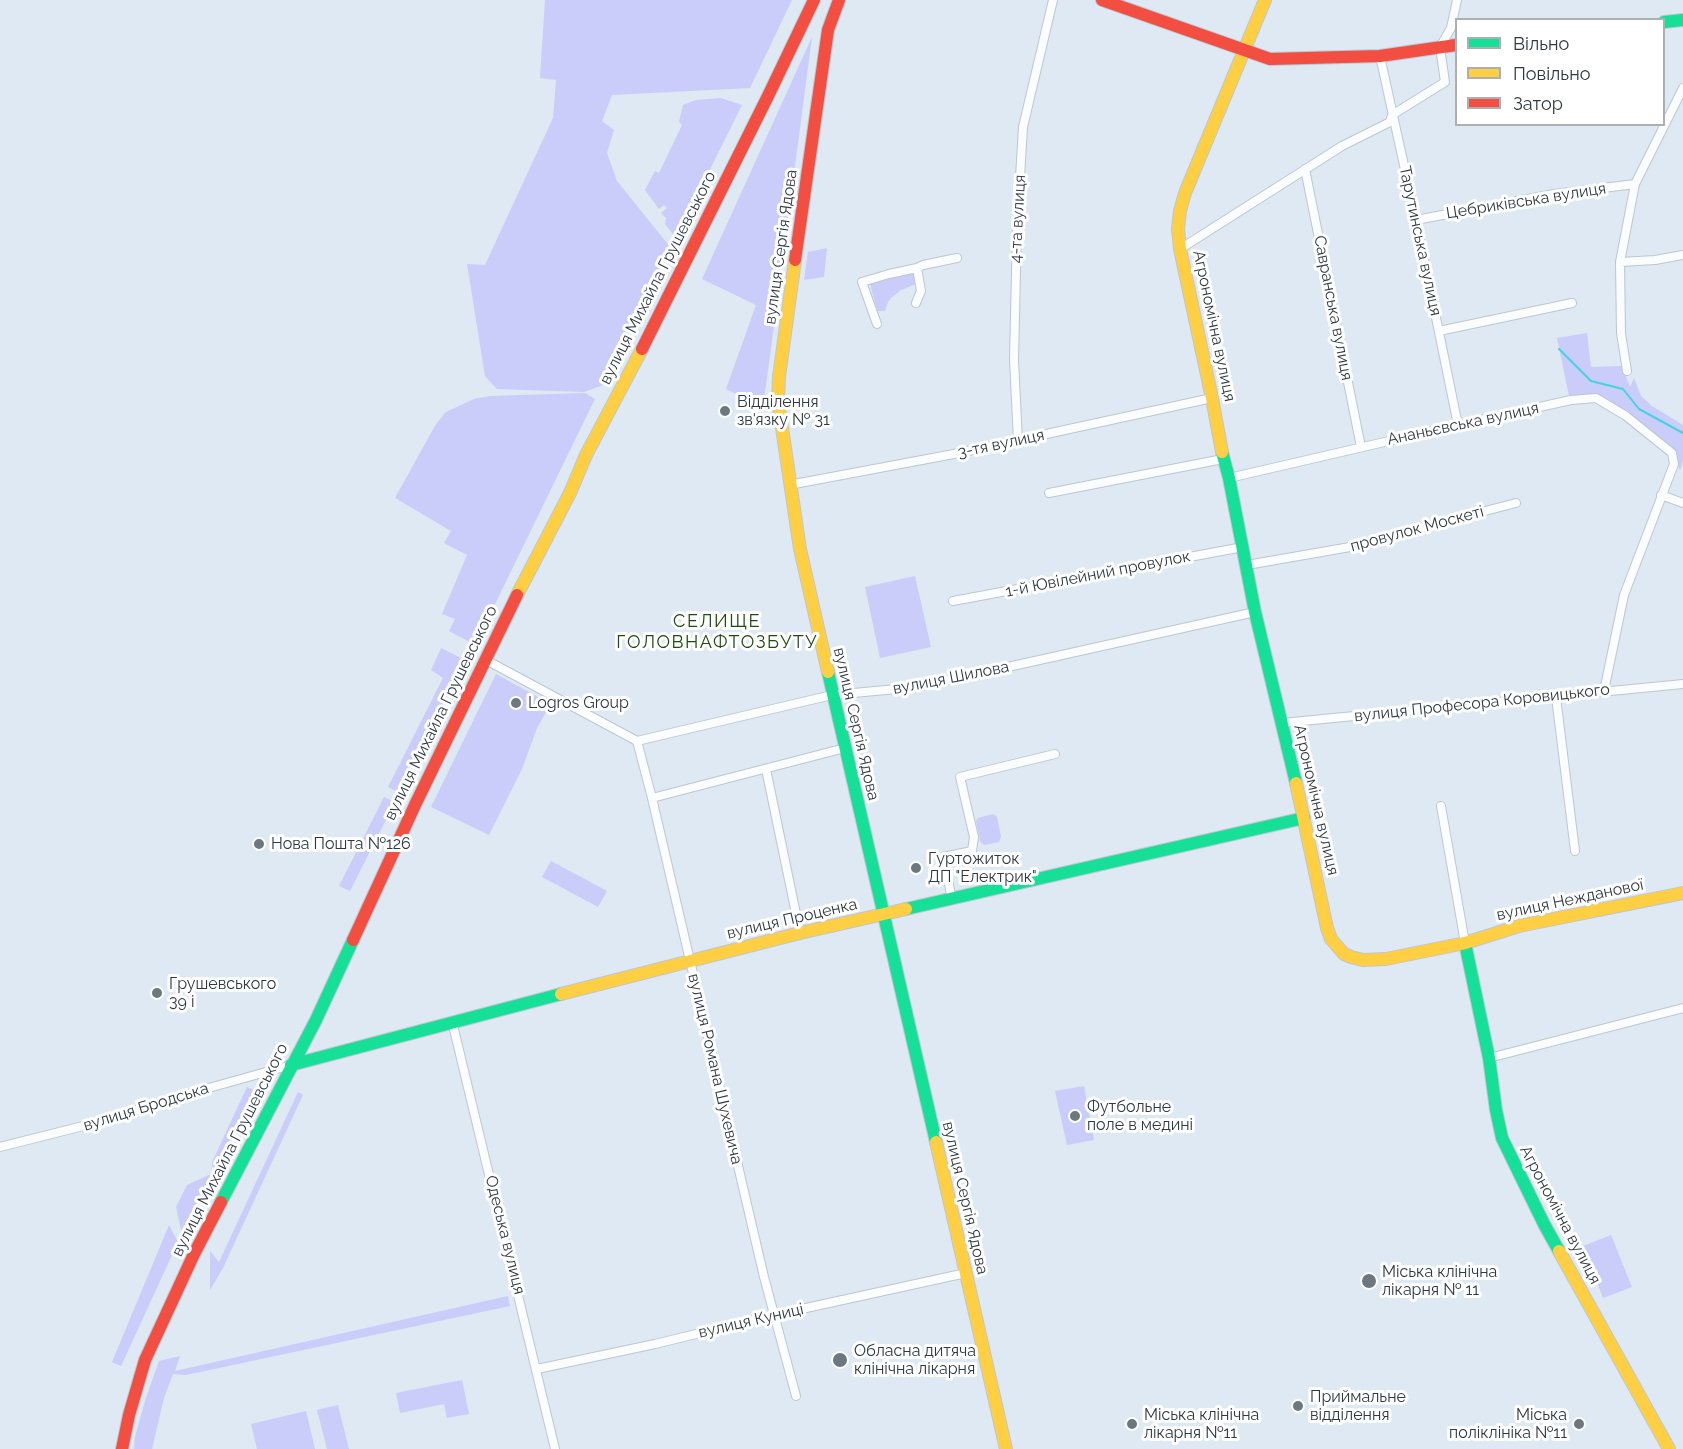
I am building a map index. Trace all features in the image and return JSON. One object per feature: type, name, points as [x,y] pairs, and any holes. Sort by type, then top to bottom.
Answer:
[{"type":"street","name":"вулиця Сергія Ядова","points":[[839,0],[828,30],[779,377],[778,401],[800,549],[1006,1449]]},
{"type":"street","name":"4-та вулиця","points":[[1018,441],[1014,338],[1023,127],[1053,0]]},
{"type":"street","points":[[1102,0],[1270,59],[1380,56],[1455,45]]},
{"type":"street","name":"Агрономічна вулиця","points":[[1265,0],[1185,193],[1179,211],[1178,229],[1180,249],[1255,612],[1304,818],[1327,928],[1331,939],[1344,954],[1363,960],[1386,958],[1465,943],[1489,1058],[1502,1138],[1544,1224],[1669,1449]]},
{"type":"street","points":[[1180,249],[1342,146],[1390,122],[1392,115],[1445,82],[1440,47],[1451,28],[1457,0]]},
{"type":"street","name":"вулиця Михайла Грушевського","points":[[122,1449],[139,1377],[152,1343],[194,1254],[316,1020],[415,805],[511,607],[769,94],[810,3]]},
{"type":"street","points":[[1665,22],[1683,20]]},
{"type":"street","name":"Тарутинська вулиця","points":[[1380,56],[1458,425]]},
{"type":"street","points":[[1665,124],[1683,88]]},
{"type":"street","points":[[1627,371],[1621,333],[1620,262],[1635,184],[1664,126]]},
{"type":"street","name":"Савранська вулиця","points":[[1305,169],[1361,447]]},
{"type":"street","name":"Цебриківська вулиця","points":[[1416,220],[1554,194],[1635,184]]},
{"type":"street","points":[[1620,262],[1655,260],[1683,255]]},
{"type":"street","points":[[877,324],[862,282],[957,258]]},
{"type":"street","points":[[916,303],[921,291],[917,268]]},
{"type":"street","points":[[1439,331],[1572,303]]},
{"type":"street","name":"3-тя вулиця","points":[[789,485],[1018,441],[1212,398]]},
{"type":"street","name":"Ананьєвська вулиця","points":[[1229,478],[1571,400],[1596,398],[1626,416],[1672,453],[1674,464],[1661,495]]},
{"type":"street","points":[[1049,494],[1223,459]]},
{"type":"street","points":[[1604,691],[1624,595],[1661,495],[1683,503]]},
{"type":"street","name":"провулок Москеті","points":[[1247,565],[1373,543],[1516,503]]},
{"type":"street","name":"1-й Ювілейний провулок","points":[[953,601],[1243,547]]},
{"type":"street","name":"вулиця Шилова","points":[[637,741],[832,695],[918,687],[1255,612]]},
{"type":"street","points":[[486,660],[637,741]]},
{"type":"street","name":"вулиця Професора Коровицького","points":[[1282,723],[1683,684]]},
{"type":"street","points":[[1556,696],[1575,852]]},
{"type":"street","name":"вулиця Романа Шухевича","points":[[637,741],[774,1315],[796,1396]]},
{"type":"street","points":[[652,798],[844,748]]},
{"type":"street","points":[[951,899],[943,857],[972,851],[974,837],[960,777],[1055,754]]},
{"type":"street","points":[[766,769],[800,933]]},
{"type":"street","points":[[1442,806],[1465,943]]},
{"type":"street","name":"вулиця Проценка","points":[[291,1065],[689,960],[1304,818]]},
{"type":"street","name":"вулиця Нежданової","points":[[1465,943],[1519,926],[1683,893]]},
{"type":"street","points":[[1489,1058],[1683,1008]]},
{"type":"street","name":"Одеська вулиця","points":[[452,1021],[555,1449]]},
{"type":"street","name":"вулиця Бродська","points":[[0,1147],[92,1124],[291,1065]]},
{"type":"street","name":"вулиця Куниці","points":[[537,1369],[966,1273]]},
{"type":"shaded area","points":[[545,0],[792,0],[750,88],[612,95],[602,121],[614,130],[607,153],[617,181],[671,248],[603,385],[584,392],[497,389],[485,376],[467,264],[485,265],[553,118],[556,80],[540,78]]},
{"type":"shaded area","points":[[812,37],[763,407],[726,389],[756,305],[702,279]]},
{"type":"shaded area","points":[[721,98],[742,105],[676,238],[665,224],[666,218],[661,213],[667,208],[664,205],[659,209],[645,190],[655,171],[659,173],[682,125],[679,122],[683,105],[696,100]]},
{"type":"shaded area","points":[[827,248],[824,277],[804,280],[808,252]]},
{"type":"shaded area","points":[[913,269],[919,283],[901,290],[891,298],[885,311],[877,311],[869,280]]},
{"type":"shaded area","points":[[1587,333],[1591,367],[1622,366],[1630,387],[1634,378],[1641,396],[1652,406],[1683,425],[1683,461],[1680,471],[1673,448],[1629,414],[1598,395],[1569,396],[1557,338]]},
{"type":"shaded area","points":[[585,393],[595,399],[475,645],[449,631],[455,619],[442,614],[467,555],[444,543],[451,531],[395,498],[436,424],[446,412],[474,399],[490,396]]},
{"type":"shaded area","points":[[915,576],[931,647],[880,658],[865,587]]},
{"type":"shaded area","points":[[441,648],[465,660],[400,793],[388,787],[443,678],[431,670]]},
{"type":"shaded area","points":[[496,674],[551,704],[537,728],[522,769],[489,835],[431,807]]},
{"type":"shaded area","points":[[384,797],[395,802],[350,891],[339,886]]},
{"type":"shaded area","points":[[993,814],[997,817],[1001,837],[999,842],[984,845],[980,841],[976,821],[978,818]]},
{"type":"shaded area","points":[[551,861],[607,891],[598,907],[542,877]]},
{"type":"shaded area","name":"Футбольне поле в медині","points":[[1084,1086],[1094,1140],[1067,1145],[1055,1091]]},
{"type":"shaded area","points":[[247,1087],[254,1090],[216,1169],[212,1166],[212,1162]]},
{"type":"shaded area","points":[[298,1092],[303,1095],[223,1268],[210,1290],[210,1251],[219,1262]]},
{"type":"shaded area","points":[[211,1174],[182,1234],[176,1207],[187,1185]]},
{"type":"shaded area","points":[[169,1225],[178,1242],[121,1366],[112,1362]]},
{"type":"shaded area","points":[[1611,1235],[1632,1287],[1603,1298],[1583,1246]]},
{"type":"shaded area","points":[[508,1296],[510,1306],[186,1375],[173,1374],[164,1398],[152,1449],[134,1449],[146,1398],[159,1361],[180,1356],[175,1371]]},
{"type":"shaded area","points":[[462,1380],[469,1414],[447,1418],[444,1404],[400,1413],[396,1393]]},
{"type":"shaded area","points":[[338,1405],[349,1449],[327,1449],[317,1410]]},
{"type":"shaded area","points":[[306,1411],[315,1449],[257,1449],[251,1424]]},
{"type":"waterway","points":[[1559,349],[1591,381],[1623,389],[1639,409],[1683,433]]},
{"type":"traffic: fast","points":[[1665,22],[1683,20]]},
{"type":"traffic: fast","points":[[1222,452],[1255,612],[1296,783]]},
{"type":"traffic: fast","points":[[828,672],[936,1142]]},
{"type":"traffic: fast","points":[[906,909],[1304,818]]},
{"type":"traffic: fast","points":[[221,1202],[316,1020],[353,940]]},
{"type":"traffic: fast","points":[[1465,943],[1489,1058],[1502,1138],[1559,1251]]},
{"type":"traffic: fast","points":[[291,1065],[561,994]]},
{"type":"traffic: slow","points":[[1222,452],[1180,249],[1178,229],[1185,193],[1265,0]]},
{"type":"traffic: slow","points":[[795,260],[779,377],[778,401],[800,549],[828,672]]},
{"type":"traffic: slow","points":[[517,595],[570,493],[586,455],[642,349]]},
{"type":"traffic: slow","points":[[1296,783],[1327,928],[1331,939],[1344,954],[1351,957],[1363,960],[1386,959],[1465,943],[1519,926],[1683,893]]},
{"type":"traffic: slow","points":[[561,994],[800,933],[906,909]]},
{"type":"traffic: slow","points":[[936,1142],[1006,1449]]},
{"type":"traffic: slow","points":[[1559,1251],[1669,1449]]},
{"type":"traffic: jam","points":[[642,349],[814,0]]},
{"type":"traffic: jam","points":[[795,260],[828,30],[839,0]]},
{"type":"traffic: jam","points":[[1102,0],[1270,59],[1380,56],[1455,45]]},
{"type":"traffic: jam","points":[[353,940],[415,805],[517,595]]},
{"type":"traffic: jam","points":[[122,1449],[145,1360],[221,1202]]},
{"type":"place","name":"Відділення зв'язку № 31","points":[[725,411]]},
{"type":"place","name":"Logros Group","points":[[516,703]]},
{"type":"place","name":"Нова Пошта №126","points":[[259,844]]},
{"type":"place","name":"Гуртожиток ДП \"Електрик\"","points":[[916,868]]},
{"type":"place","name":"Грушевського 39 і","points":[[157,993]]},
{"type":"place","name":"Футбольне поле в медині","points":[[1075,1116]]},
{"type":"place","name":"Міська клінічна лікарня № 11","points":[[1369,1281]]},
{"type":"place","name":"Обласна дитяча клінічна лікарня","points":[[840,1360]]},
{"type":"place","name":"Приймальне відділення","points":[[1298,1406]]},
{"type":"place","name":"Міська клінічна лікарня №11","points":[[1132,1424]]},
{"type":"place","name":"Міська поліклініка №11","points":[[1579,1424]]},
{"type":"district","name":"СЕЛИЩЕ ГОЛОВНАФТОЗБУТУ","points":[[717,632]]}]
